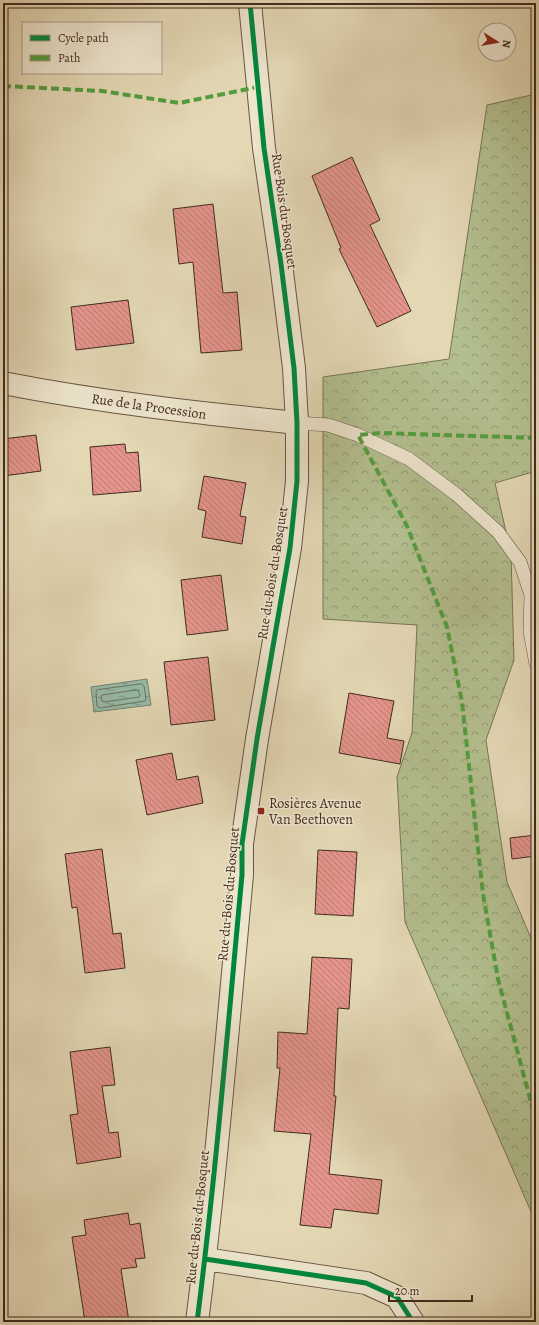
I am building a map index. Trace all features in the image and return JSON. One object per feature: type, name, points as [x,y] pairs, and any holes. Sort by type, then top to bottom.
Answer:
[{"type":"street","name":"Rue Bois du Bosquet","points":[[250,3],[264,148],[294,368],[297,423]]},
{"type":"street","name":"Rue de la Procession","points":[[3,383],[144,406],[297,423]]},
{"type":"street","name":"Rue du Bois du Bosquet","points":[[197,1322],[205,1259],[239,899],[242,844],[257,739],[290,548],[297,481],[297,423]]},
{"type":"street","points":[[205,1259],[366,1283],[397,1297],[413,1322]]},
{"type":"lane","points":[[297,423],[328,425],[358,435],[409,459],[457,495],[498,532],[520,562],[531,595],[530,631],[536,664]]},
{"type":"green space","points":[[536,94],[536,471],[495,483],[511,554],[514,660],[486,740],[507,882],[536,950],[536,1223],[405,922],[397,777],[412,733],[417,625],[323,619],[323,377],[449,359],[487,105]]},
{"type":"water","points":[[147,679],[151,705],[94,712],[91,687]]},
{"type":"building","points":[[352,157],[380,220],[370,225],[411,311],[377,327],[339,249],[341,248],[312,176]]},
{"type":"building","points":[[213,204],[223,293],[237,292],[242,350],[201,353],[193,262],[179,264],[173,209]]},
{"type":"building","points":[[128,300],[134,343],[76,350],[71,307]]},
{"type":"building","points":[[36,435],[41,471],[3,476],[3,439]]},
{"type":"building","points":[[125,444],[126,453],[138,452],[141,491],[93,495],[90,447]]},
{"type":"building","points":[[204,476],[246,483],[240,516],[246,517],[242,544],[202,537],[206,511],[198,509]]},
{"type":"building","points":[[221,575],[228,630],[187,635],[181,580]]},
{"type":"building","points":[[208,657],[215,720],[171,725],[164,662]]},
{"type":"building","points":[[349,693],[394,701],[387,738],[404,741],[400,764],[339,753]]},
{"type":"building","points":[[172,753],[177,780],[198,776],[203,803],[147,815],[136,760]]},
{"type":"building","points":[[536,835],[536,856],[512,859],[510,838]]},
{"type":"building","points":[[102,849],[113,934],[121,933],[125,968],[85,973],[77,907],[72,908],[65,854]]},
{"type":"building","points":[[318,850],[357,852],[353,916],[315,914]]},
{"type":"building","points":[[312,957],[352,959],[349,1009],[338,1008],[334,1096],[336,1096],[329,1174],[382,1180],[378,1214],[334,1209],[331,1228],[300,1225],[311,1134],[274,1131],[280,1068],[277,1068],[278,1032],[307,1034]]},
{"type":"building","points":[[110,1047],[115,1085],[102,1086],[109,1133],[118,1132],[121,1157],[77,1164],[70,1115],[78,1114],[70,1052]]},
{"type":"building","points":[[128,1213],[130,1225],[140,1223],[145,1258],[135,1259],[137,1267],[121,1269],[129,1322],[85,1322],[72,1237],[86,1235],[84,1220]]},
{"type":"marked path","points":[[3,86],[102,91],[179,103],[258,87]]},
{"type":"marked path","points":[[536,438],[381,433],[358,435],[407,526],[447,627],[462,702],[483,894],[498,979],[536,1121]]},
{"type":"cycle path","points":[[197,1322],[221,1099],[242,875],[242,844],[257,739],[290,548],[297,481],[297,423],[294,368],[264,148],[250,3]]},
{"type":"cycle path","points":[[205,1259],[366,1283],[397,1297],[413,1322]]},
{"type":"place","name":"Rosières Avenue Van Beethoven","points":[[261,811]]}]
